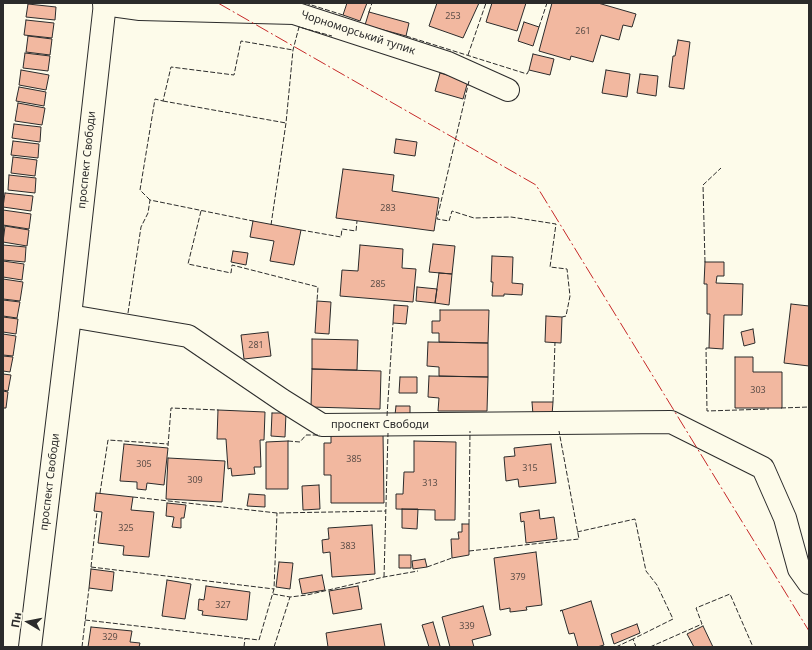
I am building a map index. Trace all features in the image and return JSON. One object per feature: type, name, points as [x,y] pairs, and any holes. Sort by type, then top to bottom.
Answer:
[{"type":"street","name":"Чорноморський тупик","points":[[104,4],[140,9],[294,13],[448,63],[508,90]]},
{"type":"street","name":"проспект Свободи","points":[[30,647],[70,316],[104,4]]},
{"type":"street","name":"проспект Свободи","points":[[70,316],[188,336],[282,400],[322,425],[671,422],[763,468],[785,518],[799,569],[809,583]]},
{"type":"building","points":[[347,3],[367,3],[360,21],[343,15]]},
{"type":"building","points":[[437,3],[479,3],[463,38],[429,26]]},
{"type":"building","points":[[492,3],[526,3],[517,31],[486,22]]},
{"type":"building","points":[[552,3],[598,3],[636,14],[632,27],[623,25],[619,40],[601,35],[593,62],[571,56],[570,60],[539,51]]},
{"type":"building","points":[[28,4],[56,7],[55,20],[26,17]]},
{"type":"building","points":[[369,12],[409,23],[406,36],[365,25]]},
{"type":"building","points":[[26,20],[54,23],[52,38],[24,35]]},
{"type":"building","points":[[524,22],[539,27],[533,46],[518,41]]},
{"type":"building","points":[[28,36],[52,39],[50,55],[26,52]]},
{"type":"building","points":[[678,40],[690,42],[684,89],[669,87],[673,56],[675,56]]},
{"type":"building","points":[[25,53],[50,56],[48,71],[23,68]]},
{"type":"building","points":[[533,54],[554,59],[550,75],[529,70]]},
{"type":"building","points":[[21,70],[49,75],[46,90],[19,85]]},
{"type":"building","points":[[606,70],[630,74],[627,97],[602,93]]},
{"type":"building","points":[[440,73],[468,81],[463,99],[435,91]]},
{"type":"building","points":[[640,74],[658,76],[656,96],[637,93]]},
{"type":"building","points":[[19,87],[46,92],[44,106],[16,101]]},
{"type":"building","points":[[18,103],[45,108],[42,125],[15,121]]},
{"type":"building","points":[[14,124],[41,127],[40,142],[12,138]]},
{"type":"building","points":[[396,139],[417,142],[415,156],[394,153]]},
{"type":"building","points":[[13,141],[39,144],[38,158],[11,155]]},
{"type":"building","points":[[13,157],[37,160],[35,176],[11,173]]},
{"type":"building","points":[[343,169],[394,175],[392,191],[439,198],[434,231],[336,218]]},
{"type":"building","points":[[9,175],[36,178],[35,193],[8,190]]},
{"type":"building","points":[[5,193],[33,196],[31,211],[3,207]]},
{"type":"building","points":[[3,210],[31,214],[29,229],[3,225]]},
{"type":"building","points":[[253,221],[301,230],[294,265],[270,261],[274,241],[250,237]]},
{"type":"building","points":[[5,226],[29,230],[27,246],[3,242]]},
{"type":"building","points":[[433,244],[455,246],[452,274],[429,272]]},
{"type":"building","points":[[3,245],[26,247],[25,262],[3,260]]},
{"type":"building","points":[[360,245],[403,249],[402,268],[416,269],[413,302],[340,296],[342,270],[358,271]]},
{"type":"building","points":[[233,251],[248,253],[246,265],[231,262]]},
{"type":"building","points":[[492,256],[513,257],[512,283],[523,284],[522,295],[504,294],[504,296],[492,296]]},
{"type":"building","points":[[3,261],[24,264],[22,280],[3,277]]},
{"type":"building","points":[[705,262],[724,262],[724,276],[717,276],[716,283],[743,284],[742,315],[724,315],[723,349],[709,348],[710,314],[707,314],[707,284],[704,284]]},
{"type":"building","points":[[439,273],[452,274],[449,305],[435,303]]},
{"type":"building","points":[[3,279],[23,282],[20,301],[3,299]]},
{"type":"building","points":[[417,287],[437,289],[435,303],[416,301]]},
{"type":"building","points":[[3,300],[20,302],[17,318],[3,316]]},
{"type":"building","points":[[317,301],[331,302],[329,334],[315,333]]},
{"type":"building","points":[[791,304],[809,306],[809,366],[784,363]]},
{"type":"building","points":[[394,305],[408,306],[406,324],[393,323]]},
{"type":"building","points":[[440,310],[489,310],[488,343],[439,342],[439,333],[432,333],[432,321],[440,321]]},
{"type":"building","points":[[546,316],[562,317],[561,343],[545,342]]},
{"type":"building","points":[[3,317],[18,319],[16,334],[3,332]]},
{"type":"building","points":[[753,329],[755,343],[744,346],[741,332]]},
{"type":"building","points":[[268,332],[271,356],[244,359],[241,335]]},
{"type":"building","points":[[3,334],[16,336],[13,356],[3,355]]},
{"type":"building","points":[[312,339],[358,340],[357,370],[312,369]]},
{"type":"building","points":[[428,342],[488,343],[488,377],[439,376],[439,367],[427,366]]},
{"type":"building","points":[[3,356],[13,357],[10,372],[3,371]]},
{"type":"building","points":[[735,357],[753,357],[753,372],[782,372],[782,408],[735,408]]},
{"type":"building","points":[[312,369],[381,371],[380,409],[311,407]]},
{"type":"building","points":[[3,374],[11,375],[8,391],[3,390]]},
{"type":"building","points":[[429,376],[488,377],[487,411],[438,411],[439,398],[428,397]]},
{"type":"building","points":[[400,377],[417,377],[417,393],[399,393]]},
{"type":"building","points":[[3,391],[8,392],[6,408],[3,408]]},
{"type":"building","points":[[532,402],[553,402],[552,415],[533,415]]},
{"type":"building","points":[[396,406],[410,406],[410,415],[395,415]]},
{"type":"building","points":[[218,410],[265,412],[264,440],[260,440],[261,467],[254,467],[255,474],[232,476],[231,468],[228,469],[226,439],[217,439]]},
{"type":"building","points":[[272,413],[286,413],[285,437],[271,436]]},
{"type":"building","points":[[331,433],[383,433],[384,503],[331,503],[331,475],[324,475],[324,443],[331,443]]},
{"type":"building","points":[[288,441],[288,489],[266,489],[266,442]]},
{"type":"building","points":[[414,441],[456,442],[455,520],[435,520],[435,510],[396,509],[396,494],[403,494],[404,472],[414,472]]},
{"type":"building","points":[[124,444],[168,448],[164,485],[147,483],[146,490],[137,489],[137,482],[120,481]]},
{"type":"building","points":[[551,444],[556,483],[519,487],[518,479],[506,481],[504,457],[515,456],[514,448]]},
{"type":"building","points":[[168,458],[225,461],[222,502],[166,499]]},
{"type":"building","points":[[319,485],[320,509],[303,510],[302,486]]},
{"type":"building","points":[[96,493],[133,497],[131,510],[154,512],[149,557],[123,555],[124,546],[98,543],[102,512],[94,511]]},
{"type":"building","points":[[249,494],[265,495],[265,507],[247,506]]},
{"type":"building","points":[[167,503],[186,505],[184,518],[181,518],[181,528],[172,527],[174,517],[166,516]]},
{"type":"building","points":[[402,509],[418,509],[417,529],[402,528]]},
{"type":"building","points":[[539,510],[540,519],[554,517],[557,539],[526,543],[524,521],[521,522],[520,513]]},
{"type":"building","points":[[462,524],[469,524],[469,555],[452,558],[451,539],[459,539],[458,532],[462,532]]},
{"type":"building","points":[[372,525],[375,574],[332,577],[330,552],[323,553],[322,540],[329,539],[328,528]]},
{"type":"building","points":[[536,552],[542,605],[526,607],[527,610],[510,612],[510,608],[500,610],[494,558]]},
{"type":"building","points":[[399,555],[411,555],[411,568],[399,568]]},
{"type":"building","points":[[425,559],[427,567],[413,569],[412,561]]},
{"type":"building","points":[[279,562],[293,563],[290,589],[276,587]]},
{"type":"building","points":[[91,569],[114,572],[112,591],[89,588]]},
{"type":"building","points":[[322,575],[325,590],[302,594],[299,579]]},
{"type":"building","points":[[167,580],[191,584],[185,619],[162,616]]},
{"type":"building","points":[[206,586],[250,592],[247,620],[202,615],[203,611],[198,610],[199,599],[204,600]]},
{"type":"building","points":[[358,586],[362,609],[333,614],[329,591]]},
{"type":"building","points":[[591,601],[604,645],[597,647],[578,647],[574,633],[569,634],[562,610]]},
{"type":"building","points":[[483,606],[491,635],[472,640],[474,647],[450,647],[442,617]]},
{"type":"building","points":[[433,622],[440,646],[438,647],[429,647],[422,625]]},
{"type":"building","points":[[381,624],[385,647],[328,647],[326,633]]},
{"type":"building","points":[[637,624],[640,633],[614,644],[611,634]]},
{"type":"building","points":[[703,626],[713,647],[694,647],[687,634]]},
{"type":"building","points":[[91,627],[132,631],[130,642],[140,643],[139,647],[88,647]]},
{"type":"fence","points":[[305,3],[343,15]]},
{"type":"fence","points":[[369,12],[372,3]]},
{"type":"fence","points":[[468,55],[486,3]]},
{"type":"fence","points":[[539,27],[547,3]]},
{"type":"fence","points":[[271,225],[286,123],[293,50],[299,27],[332,36]]},
{"type":"fence","points":[[406,36],[527,74],[529,70]]},
{"type":"fence","points":[[150,200],[140,190],[155,99],[163,101],[171,67],[234,75],[241,41],[293,50]]},
{"type":"fence","points":[[469,81],[437,219],[449,221],[452,211],[474,218],[511,217],[556,224],[550,267],[567,269],[570,296],[566,316],[562,317]]},
{"type":"fence","points":[[163,101],[286,123]]},
{"type":"fence","points":[[705,262],[703,185],[721,168]]},
{"type":"fence","points":[[128,313],[141,227],[148,213],[150,200],[253,221]]},
{"type":"fence","points":[[201,211],[188,264],[231,273],[232,265],[318,287],[317,301]]},
{"type":"fence","points":[[301,230],[341,237],[342,229],[356,231],[357,221]]},
{"type":"fence","points":[[387,416],[393,323]]},
{"type":"fence","points":[[553,402],[555,342]]},
{"type":"fence","points":[[709,348],[706,348],[707,411],[769,409]]},
{"type":"fence","points":[[781,408],[809,407]]},
{"type":"fence","points":[[168,446],[171,408],[218,410]]},
{"type":"fence","points":[[469,524],[470,431]]},
{"type":"fence","points":[[469,551],[579,539],[559,431]]},
{"type":"fence","points":[[384,577],[388,433]]},
{"type":"fence","points":[[288,441],[300,442],[306,435],[320,435]]},
{"type":"fence","points":[[100,493],[108,440],[168,444]]},
{"type":"fence","points":[[133,497],[277,513],[386,511]]},
{"type":"fence","points":[[91,567],[97,512]]},
{"type":"fence","points":[[85,620],[259,640],[274,589],[277,513]]},
{"type":"fence","points":[[577,532],[635,519],[646,571],[657,585],[673,619],[633,639],[636,647]]},
{"type":"fence","points":[[427,567],[452,558]]},
{"type":"fence","points":[[91,567],[274,589]]},
{"type":"fence","points":[[273,594],[290,597],[307,595],[384,577],[418,571]]},
{"type":"fence","points":[[82,647],[89,588]]},
{"type":"fence","points":[[650,647],[702,624],[696,608],[730,594],[753,647]]},
{"type":"fence","points":[[274,647],[290,597]]},
{"type":"fence","points":[[244,647],[245,638]]},
{"type":"fence","points":[[616,647],[633,639]]},
{"type":"power","points":[[218,3],[536,185],[809,631]]}]
